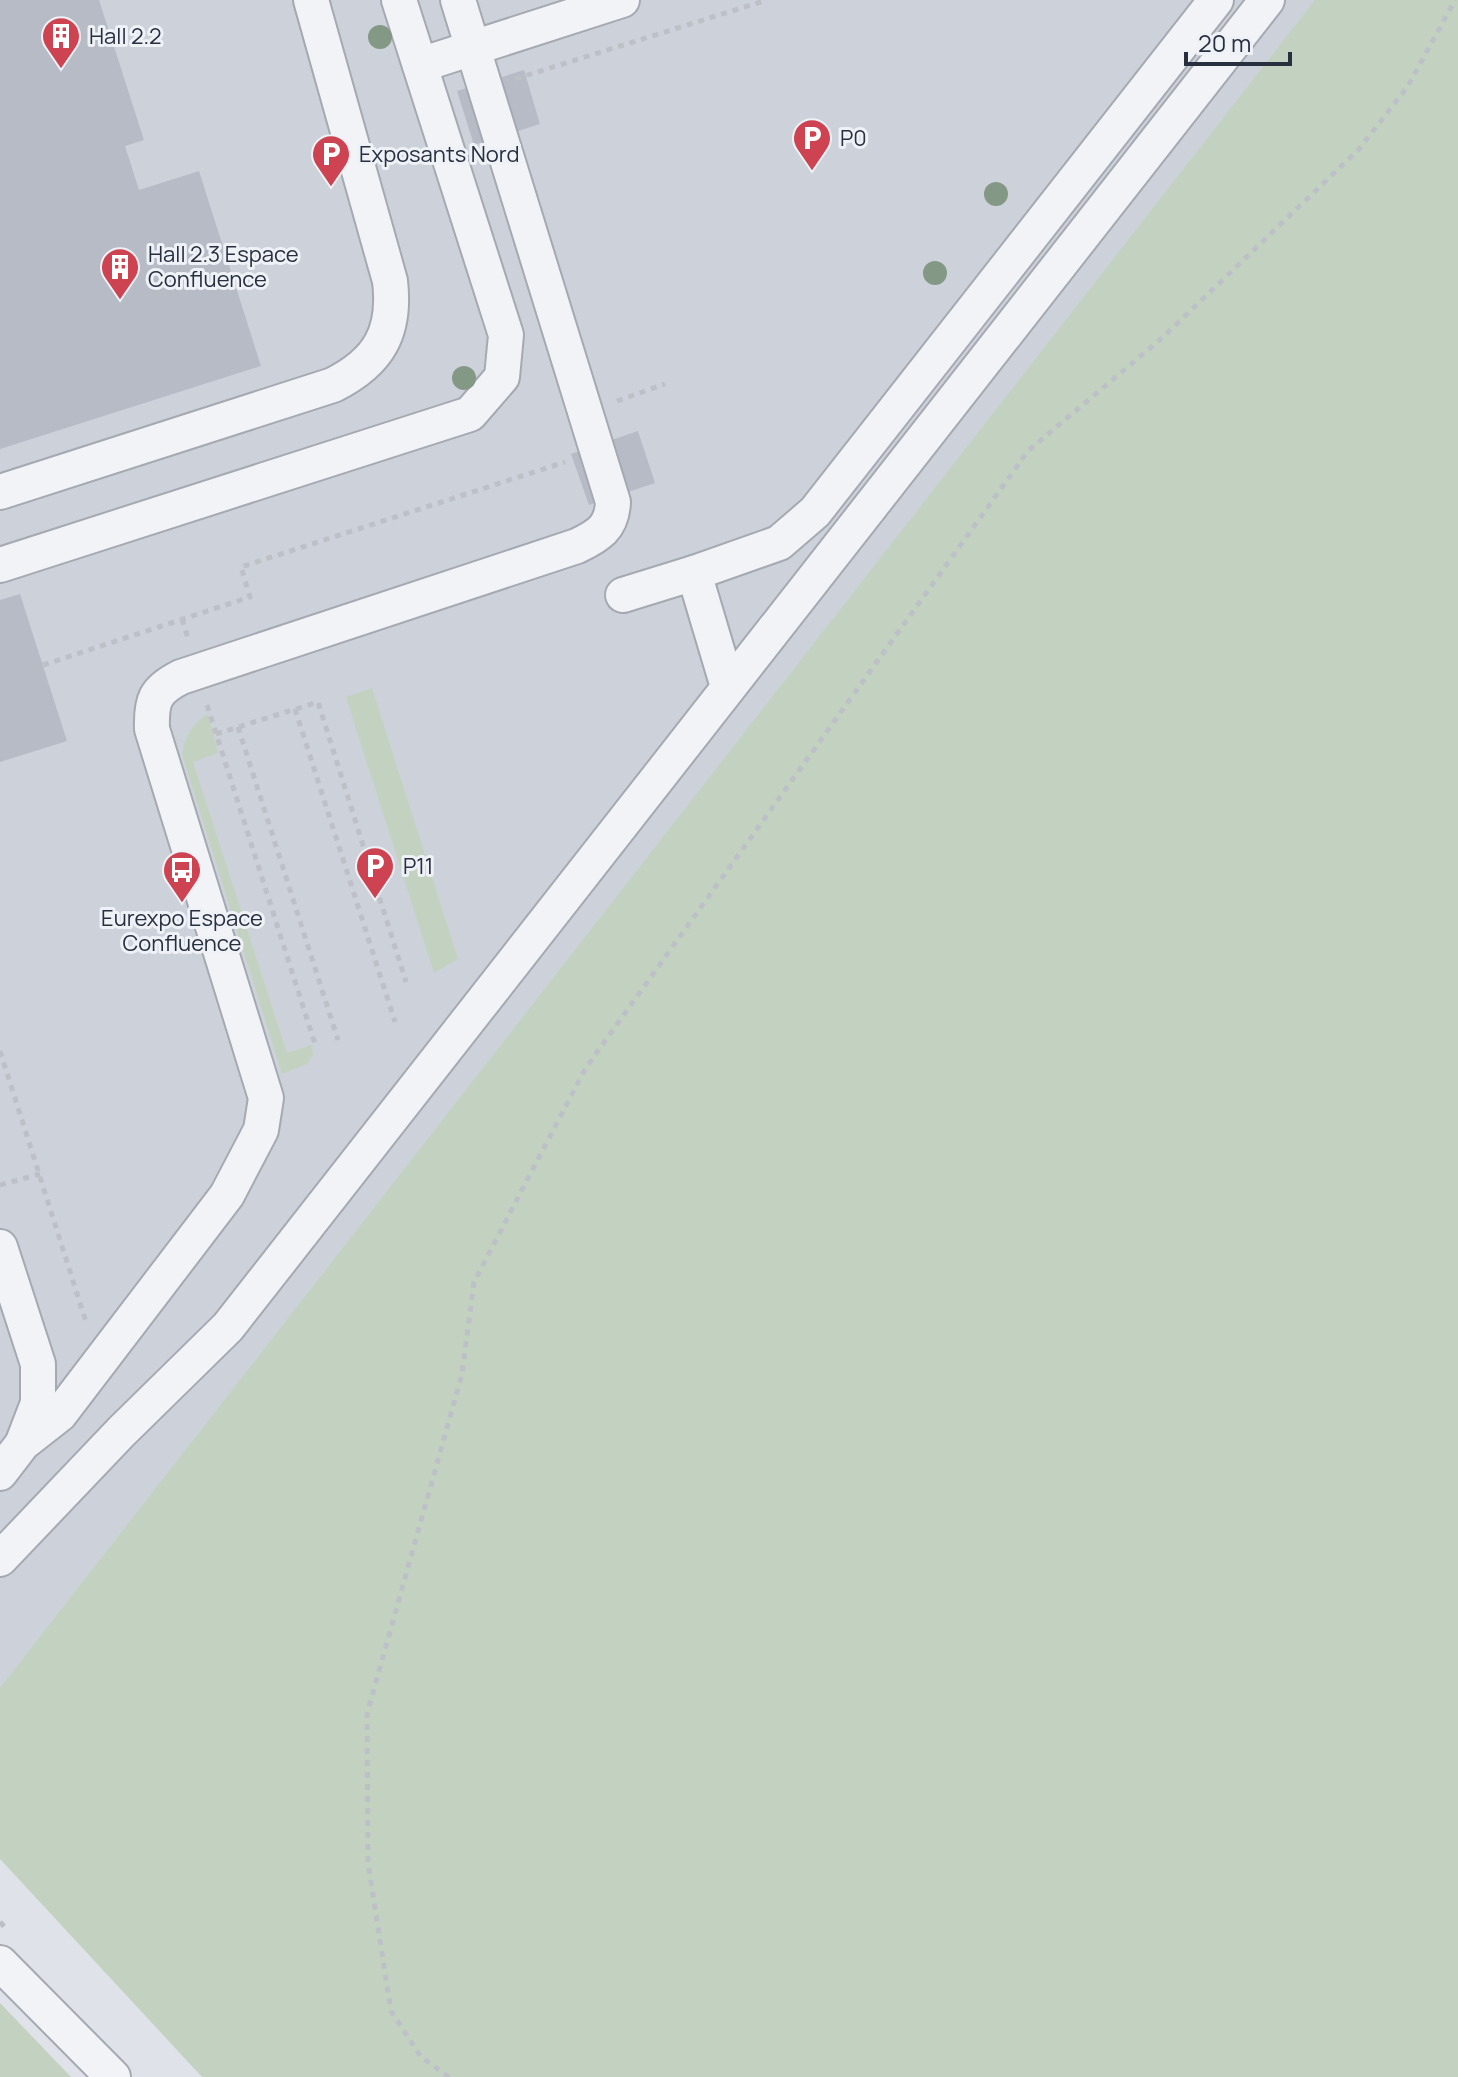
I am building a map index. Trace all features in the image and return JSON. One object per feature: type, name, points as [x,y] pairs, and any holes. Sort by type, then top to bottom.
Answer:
[{"type":"street","points":[[0,492],[333,385],[369,362],[381,345],[389,327],[392,304],[390,281],[311,0]]},
{"type":"street","points":[[0,565],[470,414],[502,377],[506,335],[399,0]]},
{"type":"street","points":[[0,1473],[23,1443],[60,1414],[227,1195],[261,1130],[266,1098],[152,729],[153,702],[157,694],[164,685],[197,672],[577,546],[603,532],[613,512],[613,502],[458,0]]},
{"type":"street","points":[[420,65],[622,0]]},
{"type":"street","points":[[623,595],[779,543],[815,512],[1216,0]]},
{"type":"street","points":[[0,1559],[121,1432],[228,1327],[1267,0]]},
{"type":"street","points":[[694,573],[728,687]]},
{"type":"street","points":[[0,1247],[38,1364],[38,1403],[23,1443]]},
{"type":"street","points":[[0,1963],[113,2077]]},
{"type":"path","points":[[512,80],[767,0]]},
{"type":"path","points":[[449,2077],[421,2057],[391,2011],[368,1863],[367,1714],[462,1374],[474,1282],[585,1069],[1028,451],[1162,338],[1359,149],[1408,86],[1455,0]]},
{"type":"path","points":[[585,412],[665,384]]},
{"type":"path","points":[[43,665],[250,597],[241,567],[565,462],[571,453]]},
{"type":"path","points":[[182,619],[315,1044]]},
{"type":"path","points":[[216,734],[318,702],[406,982]]},
{"type":"path","points":[[295,709],[395,1022]]},
{"type":"path","points":[[238,727],[338,1040]]},
{"type":"path","points":[[0,1051],[99,1363]]},
{"type":"path","points":[[0,1185],[40,1174]]},
{"type":"shaded area","points":[[0,0],[1316,0],[0,1690]]},
{"type":"green space","points":[[1315,0],[1458,0],[1458,2077],[202,2077],[0,1859],[0,1688]]},
{"type":"green space","points":[[372,688],[458,959],[434,973],[346,697]]},
{"type":"green space","points":[[208,714],[218,753],[193,762],[287,1053],[311,1045],[313,1055],[307,1064],[282,1074],[182,754],[190,731]]},
{"type":"green space","points":[[0,2003],[71,2077],[0,2077]]},
{"type":"building","name":"Hall 2.3 Espace Confluence","points":[[0,0],[99,0],[144,140],[125,146],[139,190],[199,171],[261,366],[0,449]]},
{"type":"building","points":[[524,70],[540,124],[474,145],[457,91]]},
{"type":"building","points":[[638,431],[655,483],[589,505],[571,454]]},
{"type":"building","points":[[20,594],[67,741],[0,762],[0,600]]},
{"type":"place","name":"Hall 2.2","points":[[61,70]]},
{"type":"place","name":"P0","points":[[812,172]]},
{"type":"place","name":"Exposants Nord","points":[[331,188]]},
{"type":"place","name":"Hall 2.3 Espace Confluence","points":[[120,301]]},
{"type":"place","name":"P11","points":[[375,900]]},
{"type":"place","name":"Eurexpo Espace Confluence","points":[[182,904]]}]
